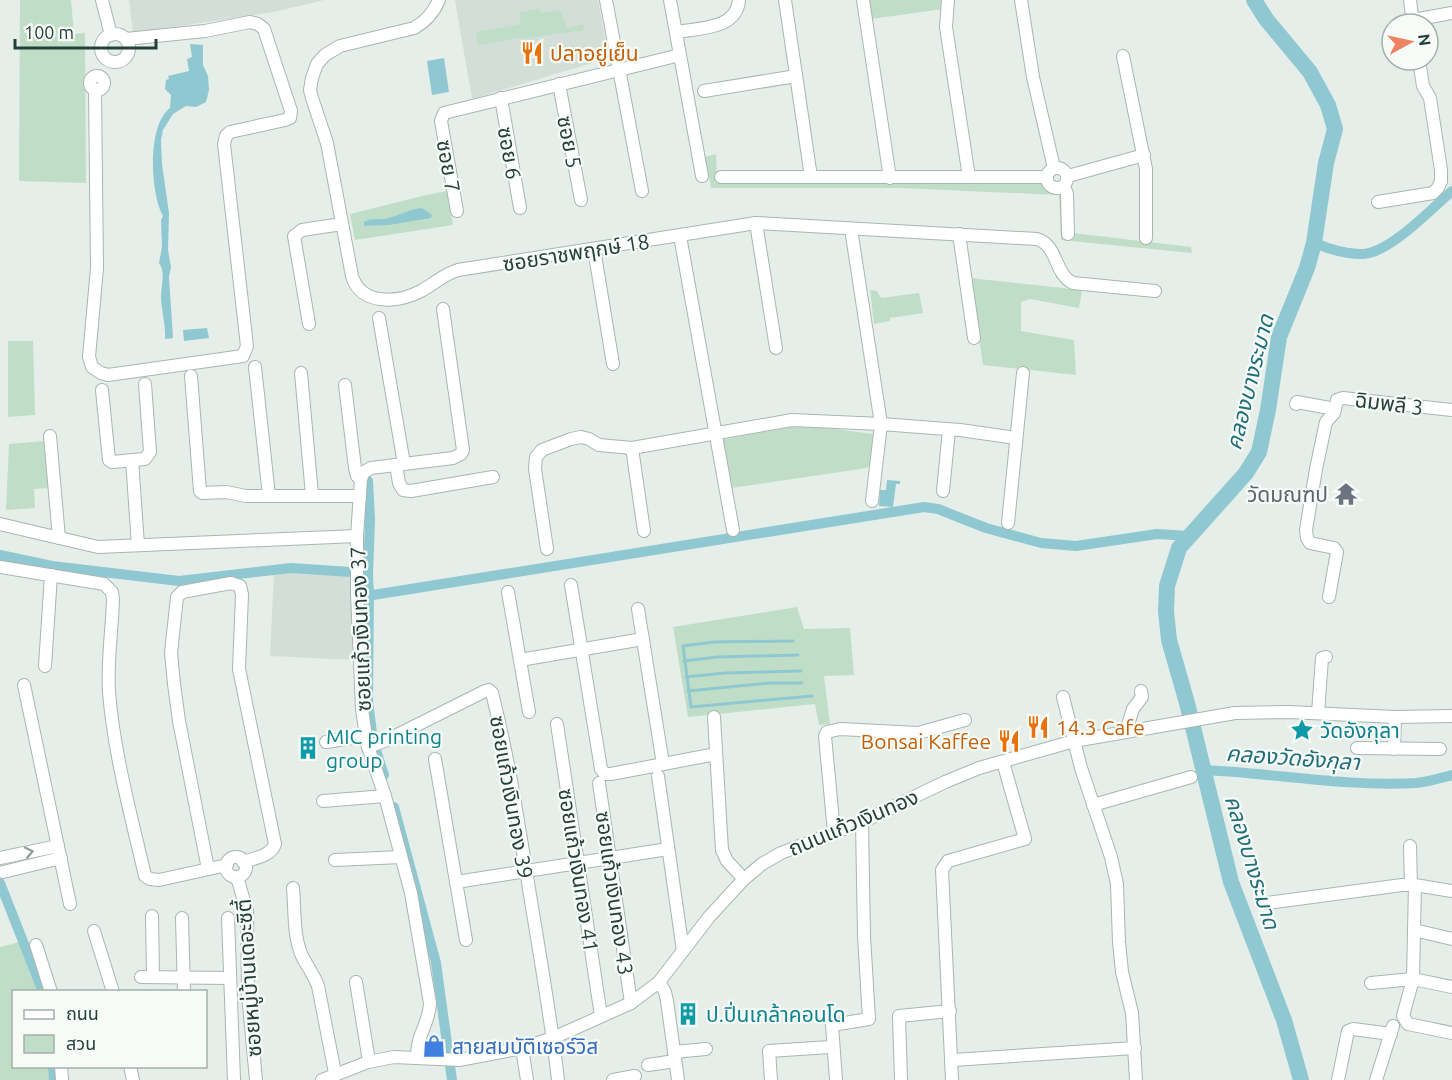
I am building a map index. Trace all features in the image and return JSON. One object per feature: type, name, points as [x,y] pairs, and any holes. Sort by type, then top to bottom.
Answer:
[{"type":"street","points":[[102,0],[111,34]]},
{"type":"street","name":"ซอยราชพฤกษ์ 18","points":[[439,0],[422,24],[414,28],[340,46],[326,55],[317,64],[310,90],[327,143],[354,284],[367,296],[377,299],[406,297],[421,291],[448,273],[458,270],[756,223],[1037,239],[1042,240],[1049,247],[1064,276],[1073,283],[1155,291]]},
{"type":"street","points":[[606,0],[642,191]]},
{"type":"street","points":[[670,0],[702,176]]},
{"type":"street","points":[[676,32],[723,23],[738,11],[739,0]]},
{"type":"street","points":[[784,0],[811,177]]},
{"type":"street","points":[[863,0],[890,178]]},
{"type":"street","points":[[948,0],[946,27],[969,177]]},
{"type":"street","points":[[1021,0],[1050,172],[1048,182],[1053,187],[1059,188],[1066,181],[1144,155]]},
{"type":"street","points":[[106,60],[100,76],[104,84],[102,88],[95,89],[97,268],[89,357],[92,367],[108,375],[243,356],[247,346],[224,144],[230,132],[290,118],[291,111],[264,29],[250,22],[205,30],[126,39]]},
{"type":"street","points":[[111,34],[119,34],[126,39],[129,52],[124,60],[115,63],[106,60],[101,46],[105,38],[111,34]]},
{"type":"street","points":[[501,98],[680,55]]},
{"type":"street","points":[[1123,57],[1146,170],[1146,238]]},
{"type":"street","points":[[1378,202],[1433,193],[1438,188],[1447,168],[1430,98],[1423,86],[1421,72]]},
{"type":"street","points":[[704,91],[796,76]]},
{"type":"street","name":"ซอย 5","points":[[559,84],[581,200]]},
{"type":"street","name":"ซอย 7","points":[[457,211],[441,121],[444,113],[501,98]]},
{"type":"street","name":"ซอย 6","points":[[501,98],[520,208]]},
{"type":"street","points":[[721,177],[969,177],[1050,172],[1064,169],[1068,234]]},
{"type":"street","points":[[756,223],[776,348]]},
{"type":"street","points":[[309,324],[294,236],[302,230],[342,224]]},
{"type":"street","points":[[851,229],[881,423],[872,501]]},
{"type":"street","points":[[959,234],[974,338]]},
{"type":"street","points":[[680,236],[733,530]]},
{"type":"street","points":[[594,249],[613,364]]},
{"type":"street","points":[[361,479],[364,472],[370,468],[453,458],[463,450],[443,309]]},
{"type":"street","points":[[379,318],[400,464],[399,483],[403,490],[411,491],[493,477]]},
{"type":"street","points":[[255,367],[268,496]]},
{"type":"street","points":[[301,373],[312,495]]},
{"type":"street","points":[[1008,523],[1023,373]]},
{"type":"street","points":[[191,376],[200,491],[246,496],[360,496]]},
{"type":"street","points":[[102,390],[108,457],[112,462],[145,459],[150,452],[145,384]]},
{"type":"street","name":"ซอยแก้วเงินทอง 37","points":[[345,385],[355,468],[357,476],[361,479],[357,536],[357,593],[362,709],[367,743],[385,796],[411,893],[430,1003],[427,1021],[418,1038],[417,1057]]},
{"type":"street","name":"ฉิมพลี 3","points":[[1329,597],[1337,552],[1334,548],[1310,543],[1306,530],[1326,422],[1335,409],[1337,400],[1343,398],[1452,410]]},
{"type":"street","points":[[1296,404],[1297,402],[1335,409]]},
{"type":"street","points":[[547,549],[535,469],[536,457],[542,450],[552,445],[581,437],[604,446],[632,448],[792,420],[881,423],[1016,438]]},
{"type":"street","points":[[943,491],[949,430]]},
{"type":"street","points":[[50,436],[59,537]]},
{"type":"street","points":[[632,448],[644,531]]},
{"type":"street","points":[[132,460],[138,546]]},
{"type":"street","points":[[0,524],[98,547],[357,536]]},
{"type":"street","points":[[0,567],[104,584],[112,592],[109,689],[112,722],[144,876],[159,880],[226,865],[232,858],[239,858],[243,862],[268,853],[275,844],[239,669],[242,594],[240,586],[231,583],[182,592],[177,597],[171,653],[178,721],[208,869]]},
{"type":"street","points":[[45,666],[51,575]]},
{"type":"street","points":[[571,585],[601,769],[605,774],[660,770],[716,754]]},
{"type":"street","points":[[508,592],[529,711]]},
{"type":"street","points":[[638,609],[683,951]]},
{"type":"street","points":[[520,660],[643,639]]},
{"type":"street","points":[[1318,713],[1322,658],[1326,657]]},
{"type":"street","points":[[24,685],[70,904]]},
{"type":"street","name":"ซอยแก้วเงินทอง 39","points":[[326,742],[367,743],[387,740],[485,691],[491,691],[502,734],[526,871],[558,1080]]},
{"type":"street","points":[[1126,731],[1133,709],[1142,697],[1141,691]]},
{"type":"street","points":[[1063,698],[1117,884],[1120,952],[1122,972],[1132,1013],[1136,1080]]},
{"type":"street","name":"ถนนแก้วเงินทอง","points":[[330,1077],[369,1061],[394,1057],[459,1060],[522,1048],[553,1038],[631,1003],[659,982],[709,917],[744,879],[762,864],[782,853],[862,822],[979,768],[1074,741],[1235,713],[1452,716]]},
{"type":"street","points":[[714,717],[722,850],[727,861],[744,879]]},
{"type":"street","points":[[1394,749],[1395,717]]},
{"type":"street","points":[[834,832],[825,736],[827,732],[840,729],[918,734],[965,720]]},
{"type":"street","name":"ซอยแก้วเงินทอง 41","points":[[557,724],[601,1016]]},
{"type":"street","points":[[1357,748],[1440,749]]},
{"type":"street","points":[[435,759],[466,940]]},
{"type":"street","points":[[952,1080],[941,876],[944,866],[955,859],[1025,839],[1003,762]]},
{"type":"street","points":[[1093,805],[1191,777]]},
{"type":"street","name":"ซอยแก้วเงินทอง 43","points":[[599,783],[631,1003]]},
{"type":"street","points":[[323,801],[385,796]]},
{"type":"street","points":[[836,1080],[832,1025],[869,1019],[864,936],[862,822]]},
{"type":"street","points":[[1410,846],[1413,885],[1413,980],[1403,1016],[1408,1024],[1452,1033]]},
{"type":"street","points":[[456,882],[668,849]]},
{"type":"street","points":[[0,858],[59,852]]},
{"type":"street","points":[[3,872],[59,852]]},
{"type":"street","points":[[335,860],[401,857]]},
{"type":"street","name":"ซอยหมู่บ้านเดอะซิตี้","points":[[237,877],[245,871],[243,862]]},
{"type":"street","name":"ซอยหมู่บ้านเดอะซิตี้","points":[[226,865],[229,874],[237,877]]},
{"type":"street","name":"ซอยหมู่บ้านเดอะซิตี้","points":[[237,877],[247,911],[248,994],[256,1080]]},
{"type":"street","points":[[1267,903],[1413,885],[1452,891]]},
{"type":"street","points":[[293,888],[297,941],[302,956],[314,974],[318,986],[330,1077]]},
{"type":"street","points":[[152,916],[147,976],[229,978]]},
{"type":"street","points":[[182,918],[184,990]]},
{"type":"street","points":[[228,918],[234,1080]]},
{"type":"street","points":[[1414,930],[1452,939]]},
{"type":"street","points":[[94,931],[112,990]]},
{"type":"street","points":[[36,945],[50,990]]},
{"type":"street","points":[[1371,983],[1413,980],[1452,987]]},
{"type":"street","points":[[356,981],[369,1061]]},
{"type":"street","points":[[659,982],[665,992],[678,1080]]},
{"type":"street","points":[[901,1080],[899,1016],[950,1011]]},
{"type":"street","points":[[1338,1080],[1348,1031],[1392,1030],[1376,1080]]},
{"type":"street","points":[[771,1080],[769,1051],[833,1046]]},
{"type":"street","points":[[522,1048],[527,1080]]},
{"type":"street","points":[[952,1060],[1135,1048]]},
{"type":"street","points":[[648,1065],[706,1049]]},
{"type":"street","points":[[613,1080],[635,1076]]},
{"type":"shaded area","points":[[129,0],[324,0],[274,12],[133,33]]},
{"type":"shaded area","name":"ปลาอยู่เย็น","points":[[455,0],[598,0],[609,58],[472,99]]},
{"type":"shaded area","points":[[274,572],[354,575],[355,660],[270,656]]},
{"type":"green space","points":[[20,0],[71,0],[74,34],[85,33],[86,183],[19,181]]},
{"type":"green space","points":[[868,0],[945,0],[943,9],[871,19]]},
{"type":"green space","points":[[540,8],[541,13],[557,10],[561,12],[567,28],[583,24],[584,30],[523,39],[522,37],[478,46],[476,32],[520,24],[520,12]]},
{"type":"green space","points":[[716,154],[717,182],[1044,181],[1049,187],[1064,194],[1073,233],[1191,247],[1192,253],[1061,240],[1059,195],[900,188],[711,188],[705,157]]},
{"type":"green space","points":[[447,191],[453,225],[355,240],[350,214]]},
{"type":"green space","points":[[970,278],[1082,290],[1079,308],[1030,299],[1021,302],[1021,331],[1074,340],[1076,375],[983,365]]},
{"type":"green space","points":[[870,290],[877,291],[881,298],[919,293],[923,313],[890,318],[890,321],[874,324]]},
{"type":"green space","points":[[8,341],[33,341],[35,415],[8,417]]},
{"type":"green space","points":[[789,427],[826,428],[874,434],[871,463],[867,468],[731,488],[721,440]]},
{"type":"green space","points":[[45,441],[50,488],[34,489],[35,508],[6,510],[9,444]]},
{"type":"green space","points":[[797,607],[804,629],[850,628],[854,675],[824,676],[830,724],[819,725],[815,704],[688,717],[673,627]]},
{"type":"green space","points":[[20,942],[39,990],[12,990],[12,1068],[50,1068],[51,1080],[0,1080],[0,947]]},
{"type":"water","points":[[190,44],[203,45],[203,65],[208,76],[209,90],[206,102],[196,107],[186,106],[173,114],[163,130],[161,140],[169,213],[168,250],[171,267],[169,277],[173,338],[165,339],[161,296],[163,275],[159,263],[163,216],[155,192],[153,176],[154,144],[157,129],[170,108],[171,95],[165,89],[166,80],[169,79],[168,76],[189,71],[187,59],[192,57]]},
{"type":"water","points":[[444,58],[449,92],[432,95],[427,61]]},
{"type":"water","points":[[422,208],[432,215],[431,218],[389,225],[364,226],[364,222],[369,220],[389,218]]},
{"type":"water","points":[[207,328],[209,338],[184,341],[183,330]]},
{"type":"water","points":[[887,480],[900,481],[900,484],[896,484],[893,507],[879,506],[880,490],[886,490]]},
{"type":"waterway","name":"คลองบางระมาด","points":[[1254,0],[1266,19],[1310,72],[1328,105],[1335,129],[1326,163],[1314,243],[1307,268],[1279,337],[1259,452],[1246,473],[1179,548],[1167,586],[1166,611],[1169,640],[1187,703],[1231,882],[1284,1020],[1301,1080]]},
{"type":"waterway","points":[[1314,243],[1350,254],[1374,252],[1398,238],[1452,191]]},
{"type":"waterway","points":[[368,481],[370,519],[368,575]]},
{"type":"waterway","points":[[0,555],[52,566],[179,581],[291,568],[351,572],[368,575],[369,594],[373,595],[924,507],[938,509],[986,528],[1041,543],[1076,546],[1157,534],[1189,536]]},
{"type":"waterway","points":[[369,594],[368,701],[373,741],[384,775]]},
{"type":"waterway","points":[[793,641],[714,642],[683,646],[691,707],[812,696]]},
{"type":"waterway","points":[[684,661],[717,657],[798,655]]},
{"type":"waterway","points":[[686,677],[725,673],[801,671]]},
{"type":"waterway","points":[[688,691],[770,683],[802,683]]},
{"type":"waterway","name":"คลองวัดอังกุลา","points":[[1203,770],[1390,784],[1434,780],[1452,775]]},
{"type":"waterway","points":[[394,807],[436,963],[452,1080]]},
{"type":"waterway","points":[[0,883],[42,990]]},
{"type":"waterway","points":[[53,1068],[54,1080]]},
{"type":"place","name":"ปลาอยู่เย็น","points":[[532,53]]},
{"type":"place","name":"วัดมณฑป","points":[[1346,494]]},
{"type":"place","name":"14.3 Cafe","points":[[1038,727]]},
{"type":"place","name":"วัดอังกุลา","points":[[1302,730]]},
{"type":"place","name":"Bonsai Kaffee","points":[[1009,741]]},
{"type":"place","name":"MIC printing group","points":[[308,748]]},
{"type":"place","name":"ป.ปิ่นเกล้าคอนโด","points":[[688,1014]]},
{"type":"place","name":"สายสมบัติเซอร์วิส","points":[[434,1046]]}]
